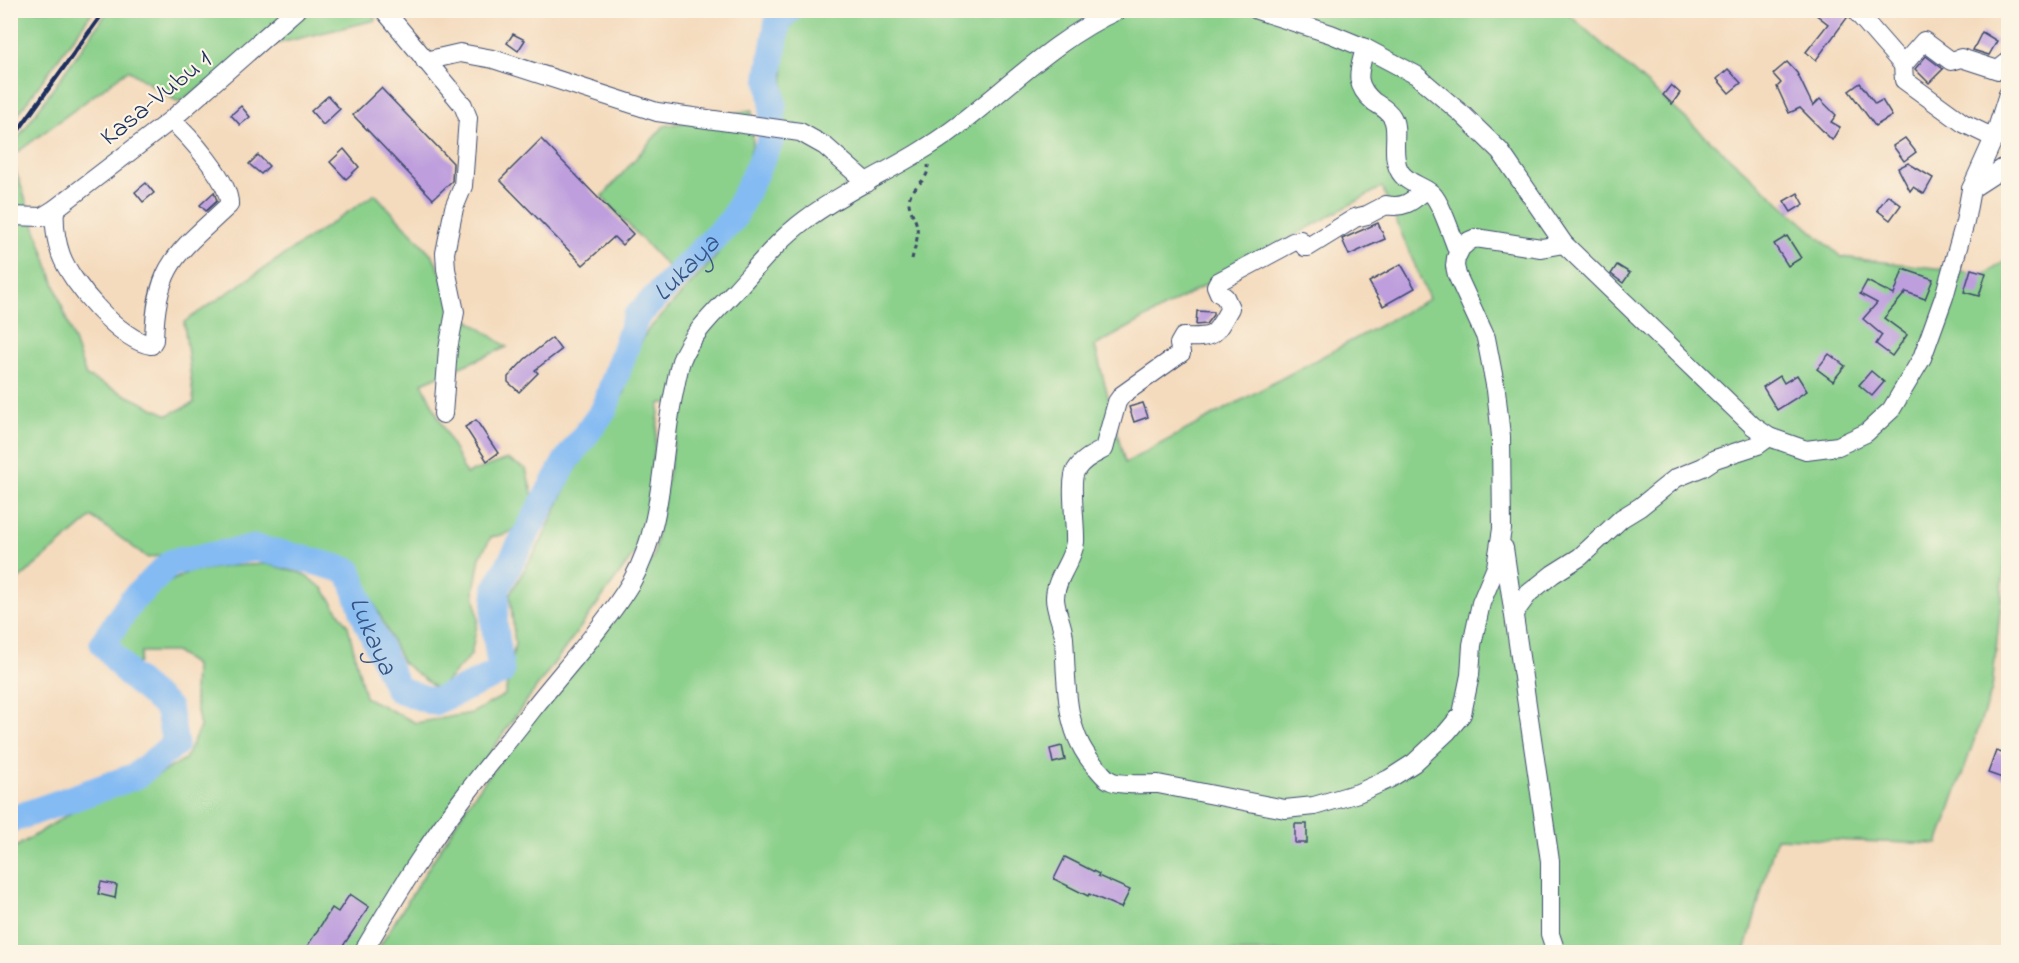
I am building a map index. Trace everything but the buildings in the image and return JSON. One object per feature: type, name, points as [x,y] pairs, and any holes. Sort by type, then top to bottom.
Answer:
[{"type":"street","name":"Kasa-Vubu 1","points":[[48,213],[171,120],[296,10]]},
{"type":"street","points":[[384,10],[464,105],[468,118],[463,186],[454,208],[445,253],[455,312],[448,349],[443,414]]},
{"type":"street","points":[[363,952],[429,845],[615,605],[632,579],[647,549],[656,518],[670,411],[681,362],[688,346],[704,323],[771,250],[802,222],[844,194],[867,183],[930,145],[956,127],[1049,52],[1089,25],[1118,10]]},
{"type":"street","points":[[1257,10],[1331,34],[1365,48],[1416,75],[1460,112],[1496,147],[1564,244],[1753,426],[1769,437],[1806,450],[1838,446],[1866,433],[1891,410],[1922,358],[1953,265],[1971,189],[1994,138],[2008,94]]},
{"type":"street","points":[[1855,10],[1903,65],[1904,80],[1963,123],[1994,138]]},
{"type":"street","points":[[1903,65],[1924,41],[1951,61],[1960,58],[1998,70],[2008,62]]},
{"type":"street","points":[[1365,48],[1359,76],[1360,86],[1365,94],[1393,118],[1395,125],[1394,156],[1400,172],[1405,178],[1432,194],[1438,201],[1458,252]]},
{"type":"street","points":[[425,61],[460,53],[493,59],[657,112],[800,132],[825,146],[867,183]]},
{"type":"street","points":[[10,216],[48,213],[54,218],[61,254],[75,280],[109,320],[133,338],[151,345],[161,282],[168,268],[178,253],[229,206],[230,197],[210,163],[181,128],[171,120]]},
{"type":"street","points":[[1971,189],[2008,165]]},
{"type":"street","points":[[1426,190],[1412,201],[1397,208],[1386,205],[1367,215],[1354,218],[1308,247],[1305,247],[1300,240],[1293,242],[1224,278],[1216,286],[1230,308],[1217,331],[1207,338],[1183,337],[1179,344],[1181,353],[1119,398],[1104,448],[1088,457],[1074,472],[1072,486],[1076,526],[1074,550],[1060,577],[1055,597],[1064,631],[1066,693],[1076,737],[1090,761],[1109,780],[1158,784],[1285,809],[1314,806],[1358,793],[1389,779],[1414,763],[1447,732],[1462,714],[1481,603],[1496,567],[1502,529]]},
{"type":"street","points":[[1556,952],[1550,934],[1551,861],[1502,529],[1501,436],[1496,390],[1486,338],[1455,266],[1458,252],[1469,241],[1476,238],[1541,248],[1564,244]]},
{"type":"street","points":[[1514,613],[1529,593],[1580,557],[1622,519],[1676,478],[1703,467],[1715,459],[1758,445],[1769,437]]},
{"type":"path","points":[[912,259],[918,227],[909,204],[909,197],[925,179],[930,145]]},
{"type":"green space","points":[[370,10],[376,20],[267,46],[178,102],[128,70],[11,157],[11,148],[108,11]]},
{"type":"green space","points":[[1022,10],[1565,11],[1841,257],[1986,274],[2008,259],[2008,532],[1992,689],[1938,844],[1776,838],[1745,952],[376,952],[470,801],[653,558],[681,403],[660,403],[644,540],[509,725],[359,952],[11,952],[11,850],[72,812],[100,798],[138,787],[185,759],[200,727],[194,695],[195,665],[175,652],[141,652],[139,663],[127,665],[118,653],[115,637],[127,615],[149,593],[188,572],[231,566],[266,564],[301,573],[323,588],[348,626],[365,697],[416,723],[472,713],[505,695],[515,644],[510,594],[541,542],[571,477],[625,392],[624,373],[648,330],[715,258],[767,173],[781,143],[784,103],[783,35],[804,11],[951,11],[968,20],[1018,13]],"holes":[[[1382,187],[1429,299],[1125,463],[1095,346]]]},
{"type":"green space","points":[[10,11],[93,11],[11,124]]},
{"type":"green space","points":[[752,110],[753,142],[744,177],[724,216],[668,267],[602,197],[664,126]]},
{"type":"green space","points":[[11,157],[86,376],[168,415],[194,403],[184,322],[375,194],[433,256],[460,314],[507,347],[422,383],[466,474],[507,459],[526,469],[534,501],[525,522],[506,534],[491,537],[480,557],[474,590],[478,619],[471,655],[438,690],[402,662],[357,567],[335,556],[243,537],[148,558],[92,517],[18,580],[11,624]]},
{"type":"waterway","name":"Lukaya","points":[[10,820],[136,776],[175,744],[168,708],[128,674],[103,643],[132,600],[172,562],[255,548],[349,571],[367,622],[398,689],[434,702],[501,672],[494,622],[497,587],[566,461],[604,410],[636,317],[733,219],[771,140],[773,103],[769,76],[778,20],[789,10]]},
{"type":"railway","points":[[10,142],[105,10]]}]
